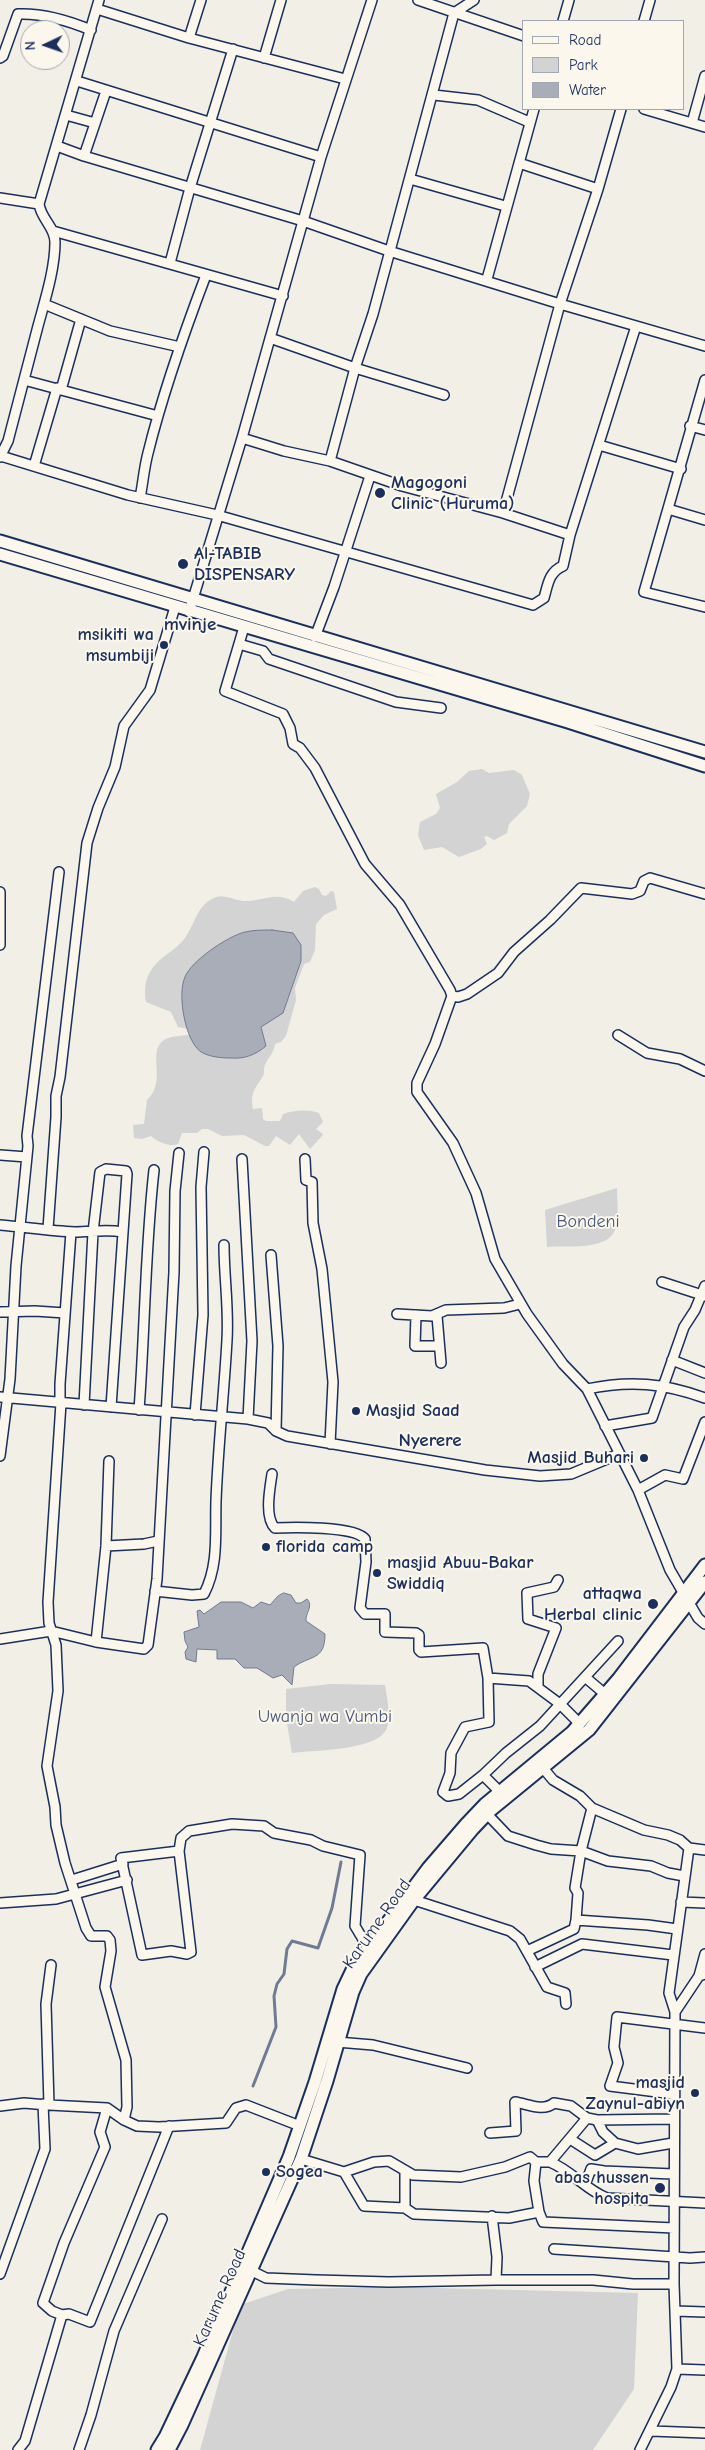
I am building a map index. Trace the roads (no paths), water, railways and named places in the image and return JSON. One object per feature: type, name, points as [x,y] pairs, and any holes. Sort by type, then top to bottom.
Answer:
[{"type":"main road","points":[[0,541],[315,637],[705,752]]},
{"type":"main road","points":[[0,554],[189,612],[577,725],[705,766]]},
{"type":"main road","points":[[157,2450],[203,2357],[296,2138],[343,1989],[353,1968],[367,1946],[466,1824],[500,1792],[580,1724],[687,1599],[705,1565]]},
{"type":"main road","name":"Karume Road","points":[[168,2450],[252,2271],[301,2159],[353,1992],[361,1974],[414,1900],[487,1814],[589,1730],[687,1599],[705,1582]]},
{"type":"main road","points":[[296,2138],[308,2141]]},
{"type":"street","points":[[189,38],[201,0]]},
{"type":"street","points":[[264,58],[281,0]]},
{"type":"street","points":[[189,612],[242,438],[321,157],[372,0]]},
{"type":"street","points":[[418,0],[454,14],[522,35]]},
{"type":"street","points":[[330,461],[356,368],[374,314],[389,251],[434,95],[454,14],[474,0]]},
{"type":"street","points":[[563,20],[569,0]]},
{"type":"street","points":[[644,20],[650,0]]},
{"type":"street","points":[[345,79],[189,38],[98,4],[77,81],[39,204],[41,214],[53,231],[54,256],[44,304],[8,441],[1,456],[140,498],[217,515],[533,605],[544,598],[551,574],[555,569],[563,566],[570,535],[636,326]]},
{"type":"street","points":[[0,58],[3,56],[18,14],[33,13],[68,21],[91,30]]},
{"type":"street","points":[[170,263],[190,188],[233,49]]},
{"type":"street","points":[[692,123],[705,76]]},
{"type":"street","points":[[77,81],[321,157]]},
{"type":"street","points":[[84,156],[106,91]]},
{"type":"street","points":[[434,95],[478,100],[529,122]]},
{"type":"street","points":[[487,279],[534,110]]},
{"type":"street","points":[[503,514],[560,304],[598,189],[620,110]]},
{"type":"street","points":[[647,110],[705,127]]},
{"type":"street","points":[[66,115],[95,123]]},
{"type":"street","points":[[57,146],[84,156],[303,222],[389,251],[487,279],[560,304],[705,346]]},
{"type":"street","points":[[518,163],[598,189]]},
{"type":"street","points":[[410,179],[506,206]]},
{"type":"street","points":[[0,198],[39,204]]},
{"type":"street","points":[[53,231],[283,296]]},
{"type":"street","points":[[140,498],[148,454],[158,416],[206,275]]},
{"type":"street","points":[[44,304],[110,331],[180,347]]},
{"type":"street","points":[[34,466],[81,319]]},
{"type":"street","points":[[270,338],[356,368],[444,395]]},
{"type":"street","points":[[24,380],[158,416]]},
{"type":"street","points":[[705,380],[690,426],[681,468],[644,592],[705,607]]},
{"type":"street","points":[[690,426],[705,430]]},
{"type":"street","points":[[242,438],[284,452],[330,461],[370,476],[570,535]]},
{"type":"street","points":[[599,445],[681,468]]},
{"type":"street","points":[[315,637],[334,587],[370,476]]},
{"type":"street","points":[[668,509],[705,520]]},
{"type":"street","points":[[48,1230],[56,1096],[60,1077],[87,843],[94,817],[115,768],[124,726],[150,690],[175,607]]},
{"type":"street","points":[[244,627],[225,692],[284,714],[290,728],[292,744],[300,748],[315,768],[365,864],[400,905],[452,996],[455,998],[467,994],[498,973],[514,952],[550,920],[581,888],[613,893],[637,893],[645,879],[650,878],[705,894]]},
{"type":"street","points":[[239,644],[263,652],[269,659],[361,691],[396,702],[440,708]]},
{"type":"street","points":[[0,1456],[4,1397],[14,1313],[27,1157],[27,1136],[59,872]]},
{"type":"street","points":[[0,892],[0,945]]},
{"type":"street","points":[[452,996],[435,1044],[417,1083],[417,1092],[453,1143],[476,1193],[494,1259],[520,1304],[563,1364],[587,1389],[638,1490],[670,1570],[698,1618],[705,1624]]},
{"type":"street","points":[[618,1034],[647,1053],[680,1058],[690,1066],[705,1071]]},
{"type":"street","points":[[194,1415],[203,1309],[201,1187],[204,1152]]},
{"type":"street","points":[[0,1639],[30,1636],[51,1631],[96,1642],[147,1648],[155,1591],[174,1272],[176,1191],[180,1153]]},
{"type":"street","points":[[0,1155],[27,1157]]},
{"type":"street","points":[[242,1159],[252,1341],[248,1420]]},
{"type":"street","points":[[305,1159],[306,1180],[312,1182],[313,1223],[322,1269],[332,1374],[330,1444]]},
{"type":"street","points":[[84,1405],[93,1232],[100,1172],[106,1169],[126,1171],[127,1174],[111,1407]]},
{"type":"street","points":[[139,1410],[146,1313],[148,1224],[154,1170]]},
{"type":"street","points":[[0,1225],[71,1232],[112,1230],[122,1232]]},
{"type":"street","points":[[71,1232],[48,1587],[51,1631],[56,1645],[58,1691],[47,1766],[55,1807],[56,1825],[86,1928],[91,1936],[107,1936],[111,1945],[105,1987],[126,2060],[127,2107],[124,2120]]},
{"type":"street","points":[[155,1591],[192,1595],[204,1594],[212,1578],[216,1540],[220,1417],[227,1339],[228,1291],[224,1245]]},
{"type":"street","points":[[271,1255],[278,1346],[276,1432]]},
{"type":"street","points":[[605,1426],[652,1418],[684,1327],[704,1292],[662,1282]]},
{"type":"street","points":[[397,1314],[437,1316],[446,1310],[504,1308],[520,1304]]},
{"type":"street","points":[[0,1312],[35,1311],[65,1313]]},
{"type":"street","points":[[416,1315],[415,1346],[439,1346]]},
{"type":"street","points":[[437,1316],[441,1363]]},
{"type":"street","points":[[672,1360],[705,1373]]},
{"type":"street","points":[[587,1389],[633,1383],[663,1386],[705,1398]]},
{"type":"street","points":[[4,1397],[248,1420],[268,1423],[276,1432],[283,1435],[486,1470],[540,1476],[571,1474],[619,1454]]},
{"type":"street","points":[[638,1490],[665,1475],[683,1479],[705,1422]]},
{"type":"street","points":[[96,1642],[106,1546],[108,1461]]},
{"type":"street","points":[[272,1474],[269,1504],[272,1527],[321,1528],[362,1536],[365,1539],[366,1562],[360,1608],[365,1614],[385,1614],[385,1632],[419,1635],[419,1650],[421,1652],[483,1648],[488,1678],[489,1722],[465,1728],[451,1753],[450,1772],[443,1792],[448,1796],[460,1794],[506,1752],[540,1726],[618,1641]]},
{"type":"street","points":[[106,1546],[144,1544],[158,1541]]},
{"type":"street","points":[[538,1686],[538,1674],[556,1628],[528,1619],[527,1592],[554,1587],[558,1580]]},
{"type":"street","points":[[585,1677],[605,1694]]},
{"type":"street","points":[[488,1678],[529,1681],[560,1704],[580,1724]]},
{"type":"street","points":[[543,1768],[553,1780],[580,1796],[592,1808],[644,1830],[668,1835],[680,1840],[689,1848],[705,1850]]},
{"type":"street","points":[[483,1775],[500,1792]]},
{"type":"street","points":[[527,1951],[574,1929],[578,1893],[574,1888],[592,1808]]},
{"type":"street","points":[[487,1814],[508,1836],[551,1849],[581,1851],[608,1861],[651,1866],[668,1873],[684,1876]]},
{"type":"street","points":[[180,1851],[121,1858],[142,1955],[171,1951],[187,1954],[191,1952],[180,1851],[181,1838],[189,1831],[232,1824],[264,1826],[274,1833],[358,1852],[361,1860],[355,1926],[367,1946]]},
{"type":"street","points":[[675,2012],[669,1992],[689,1848]]},
{"type":"street","points":[[72,1880],[123,1864]]},
{"type":"street","points":[[0,1903],[36,1899],[40,1902],[127,1880]]},
{"type":"street","points":[[414,1900],[510,1931],[520,1939],[547,1987],[564,1992],[566,2004]]},
{"type":"street","points":[[681,1902],[705,1903]]},
{"type":"street","points":[[576,1920],[677,1929]]},
{"type":"street","points":[[535,1967],[582,1944],[586,1946],[673,1955]]},
{"type":"street","points":[[640,2450],[651,2431],[677,2369],[673,2203],[673,2023],[675,2012],[702,1975],[705,1954]]},
{"type":"street","points":[[0,2274],[45,2148],[46,2004],[51,1966]]},
{"type":"street","points":[[673,2094],[612,2087],[609,2083],[618,2063],[614,2047],[617,2017],[705,2028]]},
{"type":"street","points":[[337,2042],[373,2045],[467,2068]]},
{"type":"street","points":[[490,2133],[516,2131],[515,2102],[532,2104],[540,2108],[548,2107],[554,2103],[571,2106],[587,2118],[597,2120],[673,2119]]},
{"type":"street","points":[[0,2106],[24,2103],[107,2108],[124,2120],[137,2126],[169,2126],[226,2123],[240,2105],[246,2105],[300,2126]]},
{"type":"street","points":[[107,2108],[100,2132],[105,2147],[64,2243],[43,2304],[52,2311],[62,2315],[69,2314],[90,2322],[169,2126]]},
{"type":"street","points":[[550,2162],[587,2118]]},
{"type":"street","points":[[597,2120],[603,2132],[616,2143],[638,2149],[673,2143]]},
{"type":"street","points":[[570,2140],[595,2155],[616,2143]]},
{"type":"street","points":[[301,2159],[344,2172],[374,2162],[389,2161],[413,2176],[461,2177],[505,2167],[530,2157],[536,2162],[550,2162],[567,2169],[596,2194],[607,2198],[673,2203],[705,2203]]},
{"type":"street","points":[[536,2162],[534,2181],[539,2212],[543,2222],[674,2228]]},
{"type":"street","points":[[585,2185],[589,2170],[591,2169],[604,2172],[674,2174]]},
{"type":"street","points":[[344,2172],[364,2206],[405,2208],[414,2214],[509,2218],[539,2212]]},
{"type":"street","points":[[405,2172],[405,2208]]},
{"type":"street","points":[[492,2216],[497,2258],[496,2280]]},
{"type":"street","points":[[78,2450],[92,2415],[114,2331],[162,2219]]},
{"type":"street","points":[[554,2249],[674,2257],[705,2257]]},
{"type":"street","points":[[252,2271],[266,2278],[324,2280],[389,2282],[585,2280],[633,2284],[674,2284]]},
{"type":"street","points":[[675,2311],[705,2312]]},
{"type":"street","points":[[18,2450],[26,2441],[62,2315]]},
{"type":"street","points":[[677,2369],[705,2370]]},
{"type":"street","points":[[651,2431],[705,2433]]},
{"type":"water","points":[[272,930],[293,933],[301,945],[301,961],[283,1013],[261,1027],[266,1046],[254,1054],[241,1058],[216,1057],[201,1052],[191,1038],[184,1017],[182,994],[185,977],[202,957],[229,938],[248,931]]},
{"type":"water","points":[[284,1593],[291,1595],[296,1603],[301,1603],[307,1599],[310,1604],[306,1621],[325,1634],[324,1643],[319,1653],[294,1667],[292,1685],[282,1675],[273,1678],[257,1668],[244,1668],[235,1659],[217,1659],[217,1650],[197,1649],[196,1662],[186,1659],[185,1652],[188,1647],[184,1632],[199,1627],[197,1611],[200,1610],[204,1614],[221,1602],[241,1602],[253,1608],[261,1602],[270,1605],[278,1596]]},
{"type":"waterway","points":[[253,2086],[276,2027],[274,1996],[277,1984],[284,1974],[287,1949],[292,1941],[318,1948],[332,1908],[341,1862]]},
{"type":"place","name":"Magogoni Clinic (Huruma)","points":[[380,493]]},
{"type":"place","name":"Al-TABIB DISPENSARY","points":[[183,564]]},
{"type":"place","name":"msikiti wa msumbiji","points":[[164,645]]},
{"type":"place","name":"Masjid Saad","points":[[356,1411]]},
{"type":"place","name":"Masjid Buhari","points":[[644,1458]]},
{"type":"place","name":"florida camp","points":[[266,1547]]},
{"type":"place","name":"masjid Abuu-Bakar Swiddiq","points":[[377,1573]]},
{"type":"place","name":"attaqwa Herbal clinic","points":[[653,1604]]},
{"type":"place","name":"masjid Zaynul-abiyn","points":[[695,2093]]},
{"type":"place","name":"Sogea","points":[[266,2172]]},
{"type":"place","name":"abas hussen hospita","points":[[660,2188]]},
{"type":"district","name":"mvinje","points":[[190,625]]},
{"type":"district","name":"Nyerere","points":[[430,1441]]},
{"type":"park label","name":"Bondeni","points":[[588,1222]]},
{"type":"park label","name":"Uwanja wa Vumbi","points":[[325,1717]]}]
